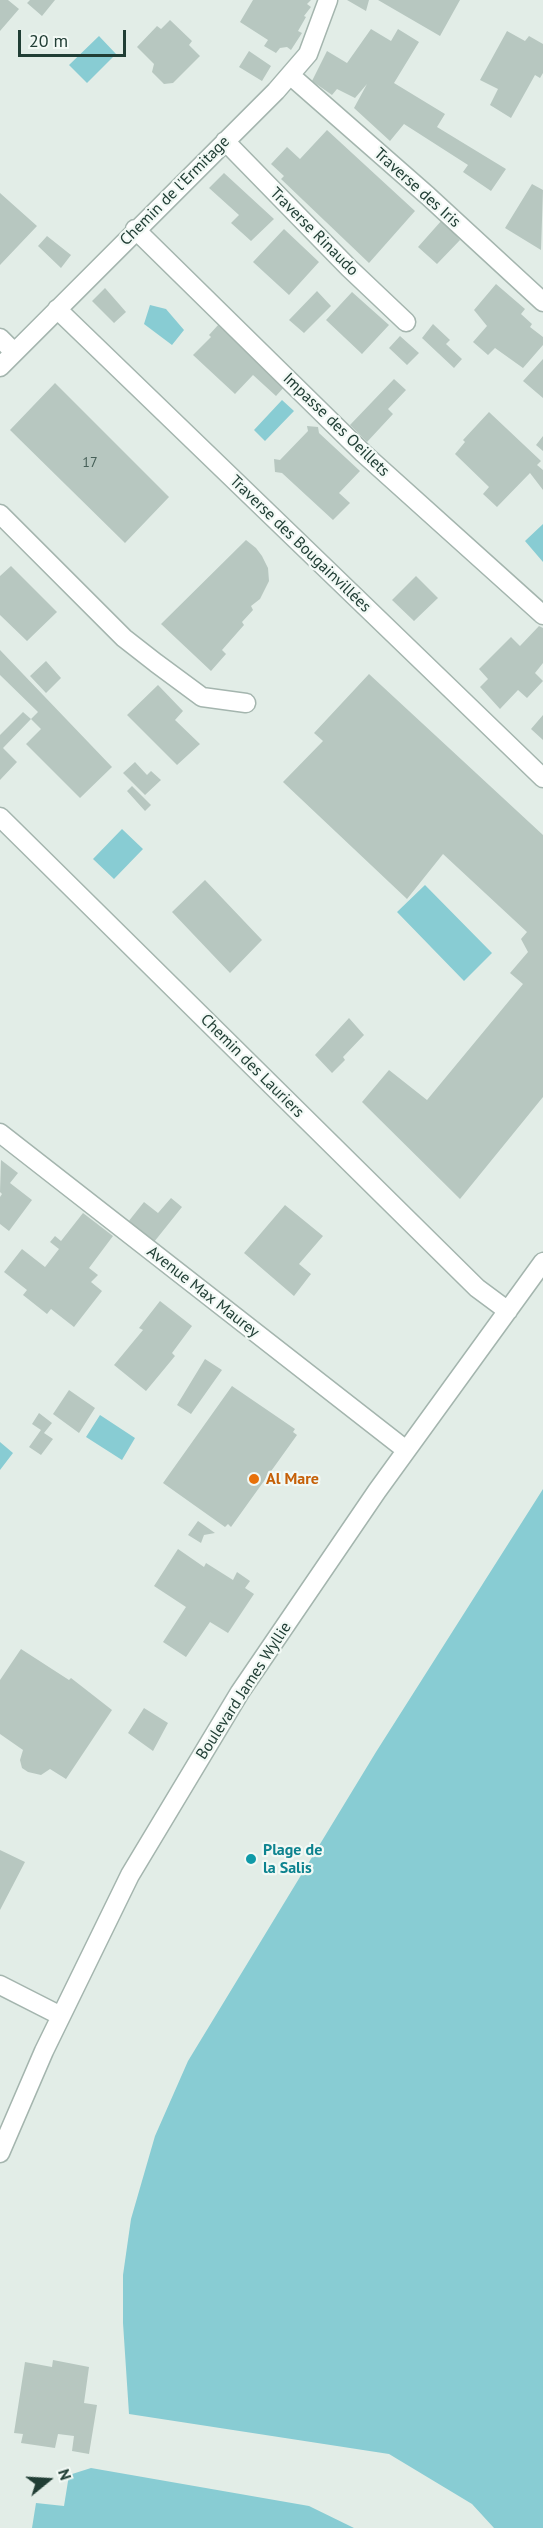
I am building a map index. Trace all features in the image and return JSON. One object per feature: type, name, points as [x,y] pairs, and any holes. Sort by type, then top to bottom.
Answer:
[{"type":"street","name":"Chemin de l'Ermitage","points":[[0,367],[290,75],[308,54],[328,0]]},
{"type":"street","name":"Traverse des Iris","points":[[290,75],[428,196],[543,302]]},
{"type":"street","name":"Traverse Rinaudo","points":[[225,141],[405,322]]},
{"type":"street","name":"Impasse des Oeillets","points":[[135,229],[363,453],[543,615]]},
{"type":"street","name":"Traverse des Bougainvillées","points":[[57,309],[543,778]]},
{"type":"street","points":[[0,338],[14,352]]},
{"type":"street","points":[[0,514],[124,639],[202,697],[246,703]]},
{"type":"street","name":"Chemin des Lauriers","points":[[0,817],[477,1287],[508,1311]]},
{"type":"street","name":"Avenue Max Maurey","points":[[0,1133],[406,1450]]},
{"type":"street","name":"Boulevard James Wyllie","points":[[0,2153],[61,2016],[130,1875],[240,1692],[406,1450],[543,1262]]},
{"type":"street","points":[[0,1985],[61,2016]]},
{"type":"water","points":[[99,36],[116,54],[87,83],[69,65]]},
{"type":"water","points":[[150,305],[166,309],[184,330],[172,345],[144,324]]},
{"type":"water","points":[[282,400],[294,411],[265,441],[254,430]]},
{"type":"water","points":[[543,524],[543,562],[525,541]]},
{"type":"water","points":[[122,829],[143,849],[114,879],[93,859]]},
{"type":"water","points":[[425,885],[492,953],[464,981],[397,912]]},
{"type":"water","points":[[100,1415],[135,1438],[122,1460],[86,1437]]},
{"type":"water","points":[[0,1442],[13,1453],[0,1470]]},
{"type":"water","points":[[543,1489],[543,2528],[494,2528],[472,2504],[389,2454],[129,2414],[123,2323],[123,2275],[131,2219],[155,2136],[188,2061],[376,1752]]},
{"type":"water","points":[[91,2468],[309,2506],[354,2528],[32,2528],[36,2503],[64,2506],[69,2475]]},
{"type":"building","points":[[0,0],[8,0],[19,9],[0,31]]},
{"type":"building","points":[[30,0],[55,0],[42,16],[27,3]]},
{"type":"building","points":[[253,0],[311,0],[307,4],[311,7],[304,16],[306,17],[298,31],[302,33],[291,50],[287,47],[280,48],[276,53],[264,46],[268,40],[240,22]]},
{"type":"building","points":[[347,0],[369,0],[366,11]]},
{"type":"building","points":[[378,0],[460,0],[440,36]]},
{"type":"building","points":[[170,20],[192,41],[189,45],[200,56],[173,83],[164,84],[152,72],[154,64],[137,47],[157,26],[161,29]]},
{"type":"building","points":[[371,29],[391,41],[398,29],[419,42],[394,83],[445,114],[437,127],[506,169],[491,191],[463,172],[468,165],[404,124],[390,141],[354,108],[367,84],[355,98],[337,89],[332,95],[312,81],[327,51],[347,63]]},
{"type":"building","points":[[507,31],[525,41],[529,36],[543,44],[543,73],[540,78],[535,75],[511,118],[490,105],[498,89],[480,80]]},
{"type":"building","points":[[249,51],[271,66],[262,81],[239,67]]},
{"type":"building","points":[[327,130],[415,211],[369,263],[281,179],[284,176],[271,164],[287,147],[300,159]]},
{"type":"building","points":[[224,173],[274,219],[251,241],[231,223],[239,215],[209,188]]},
{"type":"building","points":[[532,184],[543,190],[541,250],[505,228]]},
{"type":"building","points":[[0,193],[37,226],[0,265]]},
{"type":"building","points":[[442,220],[460,240],[437,264],[418,247]]},
{"type":"building","points":[[284,229],[319,262],[289,295],[253,262]]},
{"type":"building","points":[[47,236],[71,255],[61,268],[38,246]]},
{"type":"building","points":[[496,284],[525,309],[521,314],[532,324],[530,327],[543,337],[543,345],[523,368],[495,348],[488,355],[473,342],[487,326],[474,310]]},
{"type":"building","points":[[105,288],[126,312],[114,323],[92,301]]},
{"type":"building","points":[[317,291],[331,306],[304,333],[289,320]]},
{"type":"building","points":[[352,292],[389,325],[362,354],[326,320]]},
{"type":"building","points":[[219,324],[285,386],[276,396],[253,375],[235,394],[193,355],[211,337],[209,335]]},
{"type":"building","points":[[433,324],[450,340],[446,344],[462,359],[454,368],[422,338]]},
{"type":"building","points":[[400,336],[419,353],[407,365],[389,348]]},
{"type":"building","points":[[543,359],[543,398],[523,381]]},
{"type":"building","points":[[394,379],[406,390],[388,409],[393,414],[367,442],[350,425]]},
{"type":"building","points":[[55,383],[169,497],[125,543],[10,430]]},
{"type":"building","points":[[489,412],[541,461],[537,465],[543,470],[543,490],[530,473],[497,507],[483,494],[489,487],[455,454],[465,442],[463,440]]},
{"type":"building","points":[[307,426],[318,427],[319,433],[360,471],[339,493],[350,503],[333,520],[282,473],[275,472],[274,459],[280,460],[308,431]]},
{"type":"building","points":[[543,436],[543,451],[536,445]]},
{"type":"building","points":[[246,540],[262,556],[268,568],[269,581],[260,599],[251,606],[253,610],[242,622],[244,625],[222,650],[226,654],[211,671],[161,624]]},
{"type":"building","points":[[11,566],[57,612],[27,641],[0,615],[0,576]]},
{"type":"building","points":[[416,576],[438,598],[414,621],[392,600]]},
{"type":"building","points":[[539,626],[543,628],[543,663],[535,673],[543,681],[527,698],[518,690],[500,709],[480,687],[488,679],[479,669],[511,637],[520,646]]},
{"type":"building","points":[[0,650],[112,767],[80,798],[26,744],[41,729],[31,719],[38,712],[0,675]]},
{"type":"building","points":[[46,661],[61,678],[46,693],[30,676]]},
{"type":"building","points":[[369,674],[543,835],[543,1097],[460,1199],[362,1102],[389,1070],[427,1100],[523,984],[510,973],[528,952],[521,939],[527,932],[443,854],[407,899],[283,782],[323,741],[314,733]]},
{"type":"building","points":[[158,685],[183,711],[175,720],[200,744],[177,765],[127,715]]},
{"type":"building","points":[[23,712],[31,719],[3,748],[17,762],[0,780],[0,735]]},
{"type":"building","points":[[543,715],[543,740],[531,729]]},
{"type":"building","points":[[135,762],[147,775],[151,771],[161,780],[145,795],[123,773]]},
{"type":"building","points":[[132,786],[151,805],[145,811],[127,791]]},
{"type":"building","points":[[205,880],[262,940],[230,973],[172,912]]},
{"type":"building","points":[[349,1018],[364,1035],[343,1057],[345,1060],[332,1073],[315,1055]]},
{"type":"building","points":[[1,1160],[18,1173],[10,1183],[32,1200],[9,1231],[0,1224]]},
{"type":"building","points":[[171,1198],[182,1207],[154,1242],[128,1222],[144,1202],[158,1213]]},
{"type":"building","points":[[285,1205],[323,1236],[299,1264],[311,1274],[294,1296],[244,1253]]},
{"type":"building","points":[[83,1213],[113,1236],[89,1268],[98,1275],[91,1282],[102,1291],[74,1327],[51,1309],[47,1314],[23,1295],[27,1290],[4,1272],[22,1249],[45,1267],[59,1249],[50,1242],[55,1236],[61,1241]]},
{"type":"building","points":[[160,1301],[192,1326],[172,1353],[175,1356],[146,1391],[114,1365],[143,1330],[139,1328]]},
{"type":"building","points":[[205,1359],[222,1370],[191,1414],[177,1405]]},
{"type":"building","points":[[232,1386],[295,1429],[293,1432],[297,1435],[231,1527],[228,1524],[225,1527],[163,1483]]},
{"type":"building","points":[[69,1390],[95,1408],[79,1433],[53,1414]]},
{"type":"building","points":[[39,1413],[52,1423],[44,1433],[53,1439],[41,1455],[29,1447],[41,1430],[32,1424]]},
{"type":"building","points":[[198,1521],[215,1533],[204,1535],[201,1543],[188,1535]]},
{"type":"building","points":[[178,1549],[204,1567],[206,1563],[233,1580],[237,1572],[250,1581],[245,1588],[254,1594],[228,1633],[210,1622],[186,1657],[163,1642],[186,1607],[154,1586]]},
{"type":"building","points":[[21,1649],[69,1680],[71,1678],[112,1710],[66,1779],[50,1769],[41,1775],[22,1768],[20,1760],[23,1750],[0,1734],[0,1680]]},
{"type":"building","points":[[144,1708],[168,1723],[153,1751],[128,1733]]},
{"type":"building","points":[[0,1850],[25,1862],[0,1910]]},
{"type":"building","points":[[53,2360],[89,2367],[84,2403],[97,2405],[89,2454],[72,2451],[74,2436],[58,2434],[55,2448],[21,2443],[23,2434],[14,2433],[25,2362],[52,2367]]},
{"type":"place","name":"Al Mare","points":[[254,1479]]},
{"type":"place","name":"Plage de la Salis","points":[[251,1859]]}]
